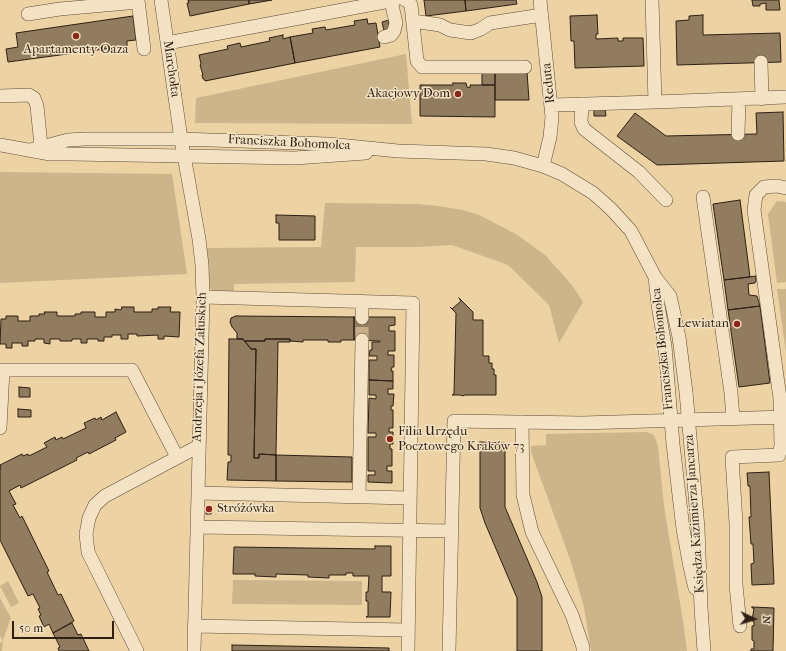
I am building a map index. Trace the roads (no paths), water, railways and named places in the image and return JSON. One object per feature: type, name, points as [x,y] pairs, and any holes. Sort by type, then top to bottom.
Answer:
[{"type":"street","name":"Marchołta","points":[[160,0],[180,139]]},
{"type":"street","points":[[405,0],[411,5],[417,61],[422,67],[525,67]]},
{"type":"street","name":"Reduta","points":[[540,0],[552,105],[551,128],[543,166]]},
{"type":"street","points":[[652,0],[655,102]]},
{"type":"street","points":[[28,14],[60,9],[138,1],[144,49]]},
{"type":"street","points":[[143,35],[166,38],[389,1],[396,23],[394,31],[391,35],[384,37]]},
{"type":"street","points":[[413,21],[440,25],[455,31],[471,32],[481,29],[490,23],[542,15]]},
{"type":"street","points":[[761,62],[762,99]]},
{"type":"street","points":[[0,96],[29,95],[34,98],[38,106],[35,148]]},
{"type":"street","points":[[552,105],[786,98]]},
{"type":"street","points":[[738,134],[739,100]]},
{"type":"street","points":[[582,104],[581,122],[584,129],[639,172],[666,200]]},
{"type":"street","name":"Franciszka Bohomolca","points":[[35,148],[68,140],[85,139],[180,139],[328,144],[398,151],[486,154],[514,158],[543,166],[582,185],[611,209],[636,240],[655,277],[670,296],[676,320],[683,363],[688,420]]},
{"type":"street","points":[[180,139],[184,156]]},
{"type":"street","name":"Franciszka Bohomolca","points":[[0,145],[35,148],[50,154],[295,158],[398,151]]},
{"type":"street","name":"Andrzeja i Józefa Załuskich","points":[[137,651],[88,552],[86,534],[89,518],[95,505],[105,496],[199,446],[203,297],[202,265],[199,239],[184,156]]},
{"type":"street","points":[[740,626],[736,585],[736,524],[732,457],[779,455],[783,417],[754,210],[756,196],[764,187],[777,186],[786,188]]},
{"type":"street","points":[[703,197],[731,393],[733,418]]},
{"type":"street","name":"Franciszka Bohomolca","points":[[655,277],[665,346],[671,420]]},
{"type":"street","points":[[203,297],[413,303],[408,651]]},
{"type":"street","points":[[362,301],[362,318]]},
{"type":"street","points":[[359,496],[362,340]]},
{"type":"street","points":[[0,428],[3,370],[132,370],[177,457]]},
{"type":"street","points":[[449,651],[454,421],[582,423],[783,417]]},
{"type":"street","name":"Księdza Kazimierza Jancarza","points":[[671,420],[685,542],[700,608]]},
{"type":"street","name":"Księdza Kazimierza Jancarza","points":[[688,420],[698,528],[700,608],[704,651]]},
{"type":"street","points":[[522,422],[523,495],[532,532],[572,615],[583,651]]},
{"type":"street","points":[[194,651],[199,446]]},
{"type":"street","points":[[198,493],[410,498]]},
{"type":"street","points":[[197,526],[452,531]]},
{"type":"street","points":[[194,626],[408,630]]},
{"type":"tunnel","points":[[362,318],[362,340]]},
{"type":"place","name":"Apartamenty Oaza","points":[[76,36]]},
{"type":"place","name":"Akacjowy Dom","points":[[458,94]]},
{"type":"place","name":"Lewiatan","points":[[737,324]]},
{"type":"place","name":"Filia Urzędu Pocztowego Kraków 73","points":[[390,439]]},
{"type":"place","name":"Stróżówka","points":[[209,509]]}]
